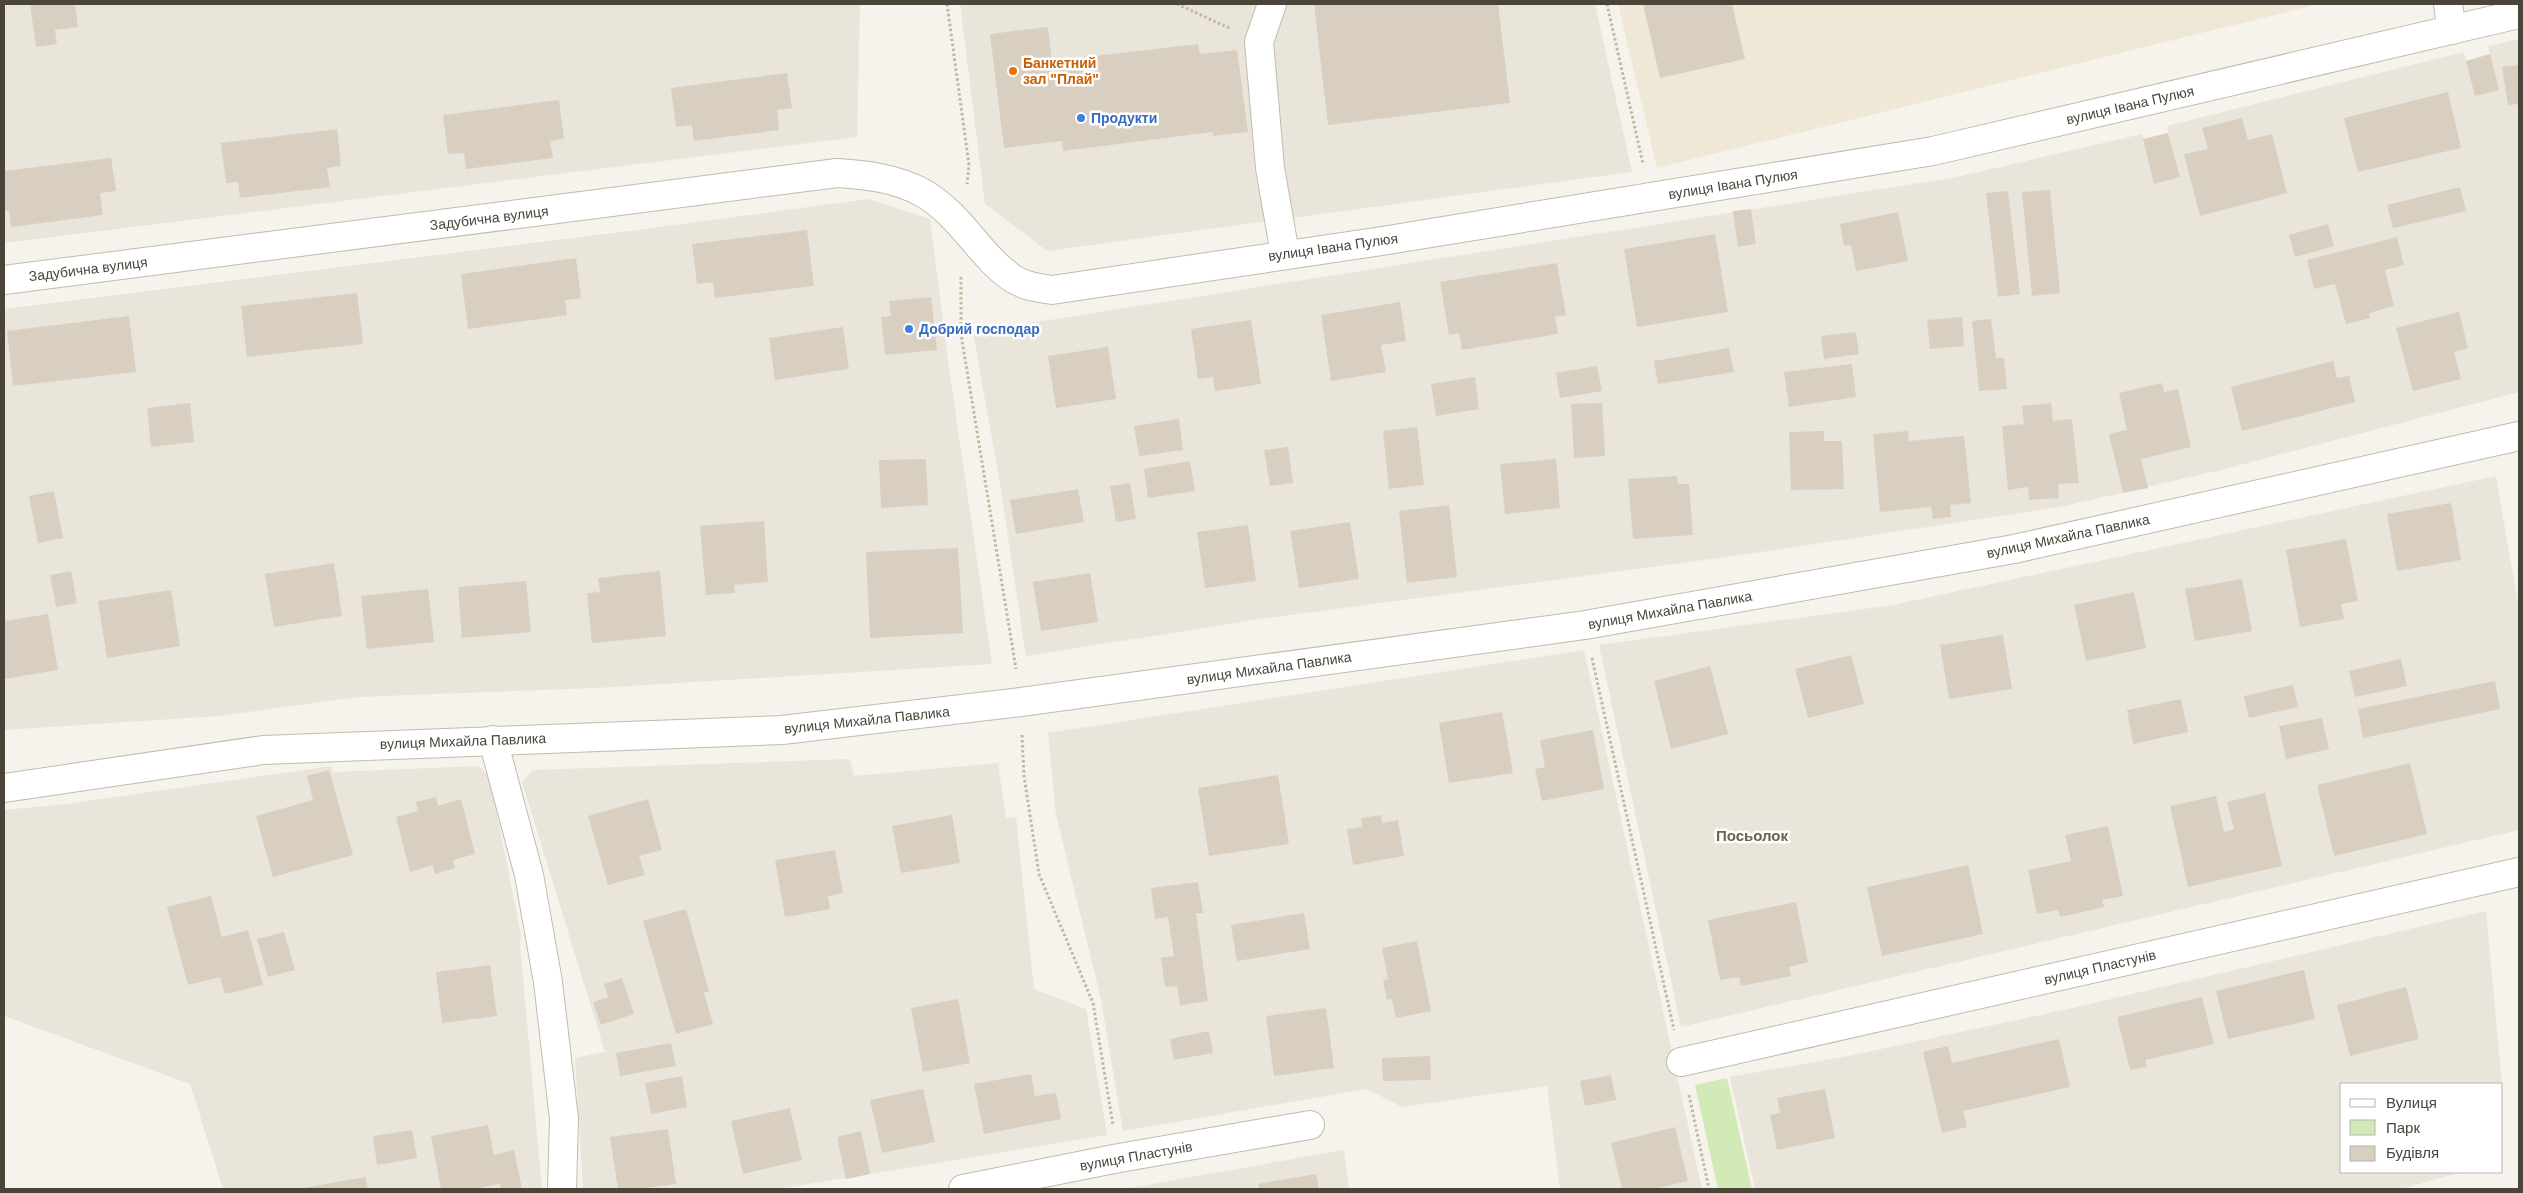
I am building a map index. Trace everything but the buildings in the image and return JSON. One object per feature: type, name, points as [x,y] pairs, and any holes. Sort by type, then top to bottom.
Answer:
[{"type":"street","points":[[1272,4],[1259,42],[1270,168],[1285,254]]},
{"type":"street","name":"вулиця Івана Пулюя","points":[[962,224],[1000,268],[1013,279],[1031,287],[1052,290],[1651,198],[1933,151],[2450,17],[2519,14]]},
{"type":"street","name":"Задубична вулиця","points":[[4,280],[837,174],[870,175],[911,187],[925,194],[962,224]]},
{"type":"street","name":"вулиця Михайла Павлика","points":[[4,788],[263,750],[782,730],[1021,702],[1585,625],[2014,549],[2519,436]]},
{"type":"street","points":[[492,740],[529,875],[548,982],[564,1119],[562,1189]]},
{"type":"street","name":"вулиця Пластунів","points":[[1681,1062],[2519,872]]},
{"type":"street","name":"вулиця Пластунів","points":[[963,1189],[1119,1158],[1310,1125]]},
{"type":"path","points":[[948,4],[969,165],[962,224],[960,334],[1021,702],[1024,776],[1039,874],[1092,1003],[1119,1158]]},
{"type":"path","points":[[1177,4],[1259,42]]},
{"type":"path","points":[[1607,4],[1651,198]]},
{"type":"path","points":[[1585,625],[1709,1189]]},
{"type":"shaded area","points":[[4,4],[860,4],[857,137],[4,243]]},
{"type":"shaded area","points":[[960,4],[1595,4],[1632,172],[1047,251],[985,204]]},
{"type":"shaded area","points":[[1618,4],[2319,4],[1657,168]]},
{"type":"shaded area","points":[[2519,39],[2519,392],[2225,469],[2060,507],[1741,555],[1261,619],[1026,656],[1000,484],[973,332],[1957,177],[2142,134],[2144,139],[2168,133],[2167,126],[2464,52],[2466,61],[2490,54],[2488,46]]},
{"type":"shaded area","points":[[868,199],[930,219],[948,360],[992,664],[596,688],[358,697],[219,716],[4,730],[4,309],[637,230]]},
{"type":"shaded area","points":[[2496,476],[2519,610],[2519,830],[1681,1027],[1599,645],[1893,605]]},
{"type":"shaded area","points":[[1584,650],[1702,1189],[1560,1189],[1547,1086],[1402,1107],[1367,1089],[1123,1131],[1101,999],[1056,815],[1048,733]]},
{"type":"shaded area","points":[[850,759],[854,776],[998,763],[1006,818],[1016,817],[1034,989],[1086,1009],[1107,1135],[778,1189],[583,1189],[575,1058],[605,1052],[522,782],[533,770]]},
{"type":"shaded area","points":[[331,766],[333,772],[478,766],[489,775],[521,935],[520,944],[542,1189],[223,1189],[190,1084],[4,1016],[4,810],[65,804]]},
{"type":"shaded area","points":[[2486,911],[2502,1083],[2340,1083],[2340,1173],[2458,1173],[2401,1189],[1755,1189],[1730,1077],[1853,1055],[2068,1009]]},
{"type":"shaded area","points":[[1344,1150],[1349,1189],[1124,1189]]},
{"type":"green space","points":[[1727,1078],[1752,1189],[1718,1189],[1695,1085]]},
{"type":"place","name":"Банкетний зал \"Плай\"","points":[[1013,71]]},
{"type":"place","name":"Продукти","points":[[1081,118]]},
{"type":"place","name":"Добрий господар","points":[[909,329]]},
{"type":"district","name":"Посьолок","points":[[1752,835]]}]
